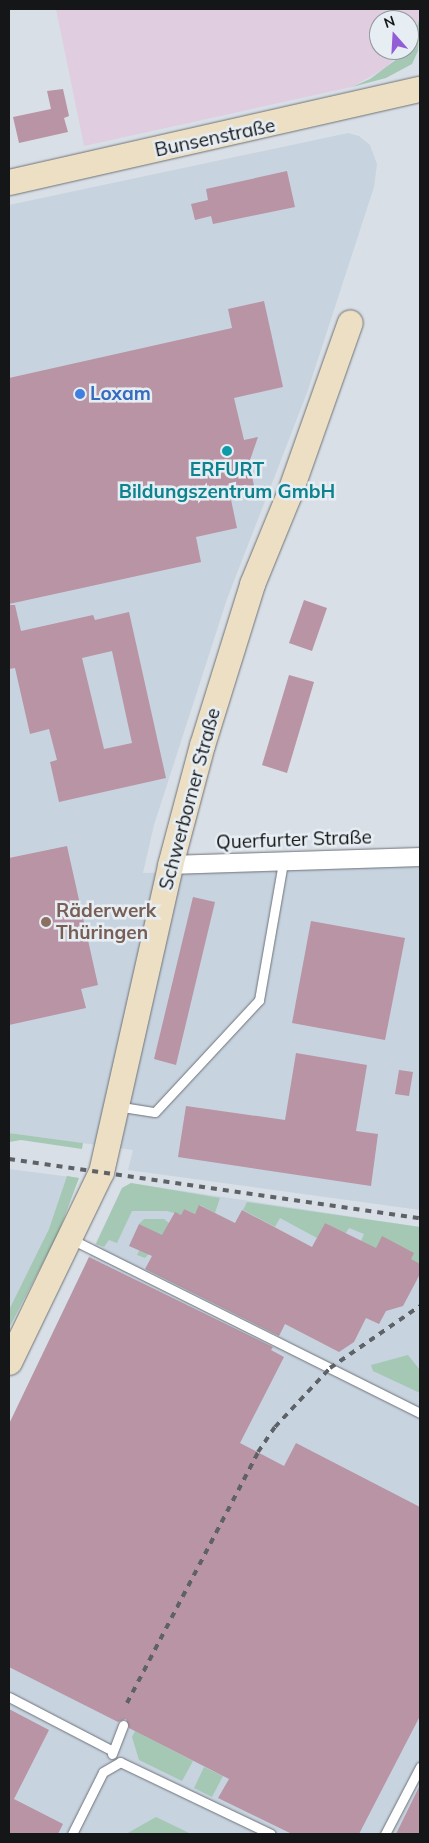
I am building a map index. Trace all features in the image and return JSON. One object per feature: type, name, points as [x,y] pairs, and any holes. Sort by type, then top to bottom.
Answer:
[{"type":"street","name":"Bunsenstraße","points":[[9,182],[262,119],[420,89]]},
{"type":"street","name":"Schwerborner Straße","points":[[9,1362],[71,1239],[101,1172],[170,865],[252,584],[289,494],[350,322]]},
{"type":"street","name":"Querfurter Straße","points":[[170,865],[283,863],[420,857]]},
{"type":"lane","points":[[116,1106],[156,1112],[259,1000],[283,863]]},
{"type":"lane","points":[[71,1239],[420,1413]]},
{"type":"lane","points":[[9,1697],[111,1750]]},
{"type":"lane","points":[[115,1762],[111,1750],[123,1725]]},
{"type":"lane","points":[[72,1834],[103,1772],[115,1762]]},
{"type":"lane","points":[[115,1762],[131,1765],[271,1834]]},
{"type":"lane","points":[[385,1834],[420,1767]]},
{"type":"shaded area","points":[[56,9],[420,9],[419,20],[419,10],[369,10],[369,60],[393,60],[384,69],[352,87],[84,146]]},
{"type":"shaded area","points":[[348,133],[359,136],[370,145],[377,164],[374,187],[307,393],[227,599],[154,825],[143,873],[420,865],[420,1210],[128,1170],[133,1150],[9,1133],[9,205]]},
{"type":"shaded area","points":[[9,1169],[79,1178],[9,1328]]},
{"type":"shaded area","points":[[131,1183],[420,1227],[420,1834],[9,1834],[9,1424],[122,1188]]},
{"type":"green space","points":[[396,60],[414,60],[412,64],[386,78],[352,87],[370,79]]},
{"type":"green space","points":[[9,1133],[83,1143],[82,1149],[21,1140],[9,1142]]},
{"type":"green space","points":[[67,1176],[79,1178],[58,1234],[9,1328],[9,1310],[49,1229]]},
{"type":"green space","points":[[131,1183],[220,1198],[215,1213],[200,1205],[195,1214],[184,1209],[181,1215],[167,1211],[132,1211],[117,1243],[109,1240],[104,1247],[96,1244],[122,1188]]},
{"type":"green space","points":[[247,1202],[420,1227],[420,1272],[361,1241],[364,1234],[349,1228],[345,1234],[325,1223],[317,1238],[280,1218],[275,1227],[243,1210]]},
{"type":"green space","points":[[144,1219],[164,1219],[174,1227],[145,1258],[137,1255],[149,1229],[139,1224]]},
{"type":"green space","points":[[408,1355],[420,1370],[420,1393],[373,1371],[371,1365]]},
{"type":"green space","points":[[135,1731],[193,1761],[182,1781],[139,1760],[132,1737]]},
{"type":"green space","points":[[204,1767],[223,1776],[212,1797],[194,1788]]},
{"type":"green space","points":[[156,1817],[183,1830],[191,1834],[126,1834]]},
{"type":"building","points":[[63,89],[69,116],[64,118],[68,132],[19,143],[13,117],[51,109],[47,91]]},
{"type":"building","points":[[287,171],[295,207],[213,224],[211,216],[195,220],[191,204],[208,200],[206,189]]},
{"type":"building","points":[[264,301],[283,387],[234,398],[244,440],[258,437],[249,463],[255,490],[230,495],[237,528],[196,537],[201,562],[9,604],[9,378],[232,328],[228,309]]},
{"type":"building","points":[[304,600],[327,608],[312,651],[289,643]]},
{"type":"building","points":[[9,605],[15,605],[21,631],[93,615],[95,620],[129,612],[166,778],[59,802],[50,762],[57,760],[49,729],[30,734],[15,668],[9,669]],"holes":[[[112,651],[132,743],[104,749],[82,658]]]},
{"type":"building","points":[[289,675],[314,682],[287,773],[262,765]]},
{"type":"building","name":"Räderwerk Thüringen","points":[[67,846],[98,985],[81,989],[86,1008],[9,1025],[9,858]]},
{"type":"building","points":[[193,897],[215,902],[176,1065],[154,1059]]},
{"type":"building","points":[[311,921],[405,938],[385,1040],[292,1023]]},
{"type":"building","points":[[296,1053],[367,1065],[356,1131],[378,1134],[371,1186],[178,1157],[186,1106],[285,1120]]},
{"type":"building","points":[[399,1070],[413,1072],[409,1096],[395,1094]]},
{"type":"building","points":[[199,1205],[235,1223],[242,1210],[312,1247],[325,1223],[376,1248],[382,1236],[414,1253],[411,1259],[420,1264],[420,1274],[403,1306],[386,1311],[379,1324],[366,1318],[354,1342],[339,1352],[285,1324],[279,1336],[145,1269],[152,1256],[129,1246],[139,1224],[162,1235],[175,1212],[181,1215],[184,1209],[195,1214]]},
{"type":"building","points":[[89,1257],[273,1347],[271,1350],[284,1357],[240,1443],[284,1466],[296,1443],[420,1507],[420,1716],[359,1834],[292,1834],[218,1798],[229,1779],[129,1728],[126,1719],[118,1722],[9,1667],[9,1424]]},
{"type":"building","points":[[9,1709],[49,1730],[14,1799],[63,1824],[58,1834],[9,1834]]},
{"type":"building","points":[[420,1785],[420,1834],[396,1834]]},
{"type":"railway","points":[[9,1159],[420,1218]]},
{"type":"railway","points":[[127,1703],[258,1452],[275,1427],[330,1368],[420,1306]]},
{"type":"place","name":"Loxam","points":[[80,394]]},
{"type":"place","name":"ERFURT Bildungszentrum GmbH","points":[[227,451]]},
{"type":"place","name":"Räderwerk Thüringen","points":[[46,922]]}]
